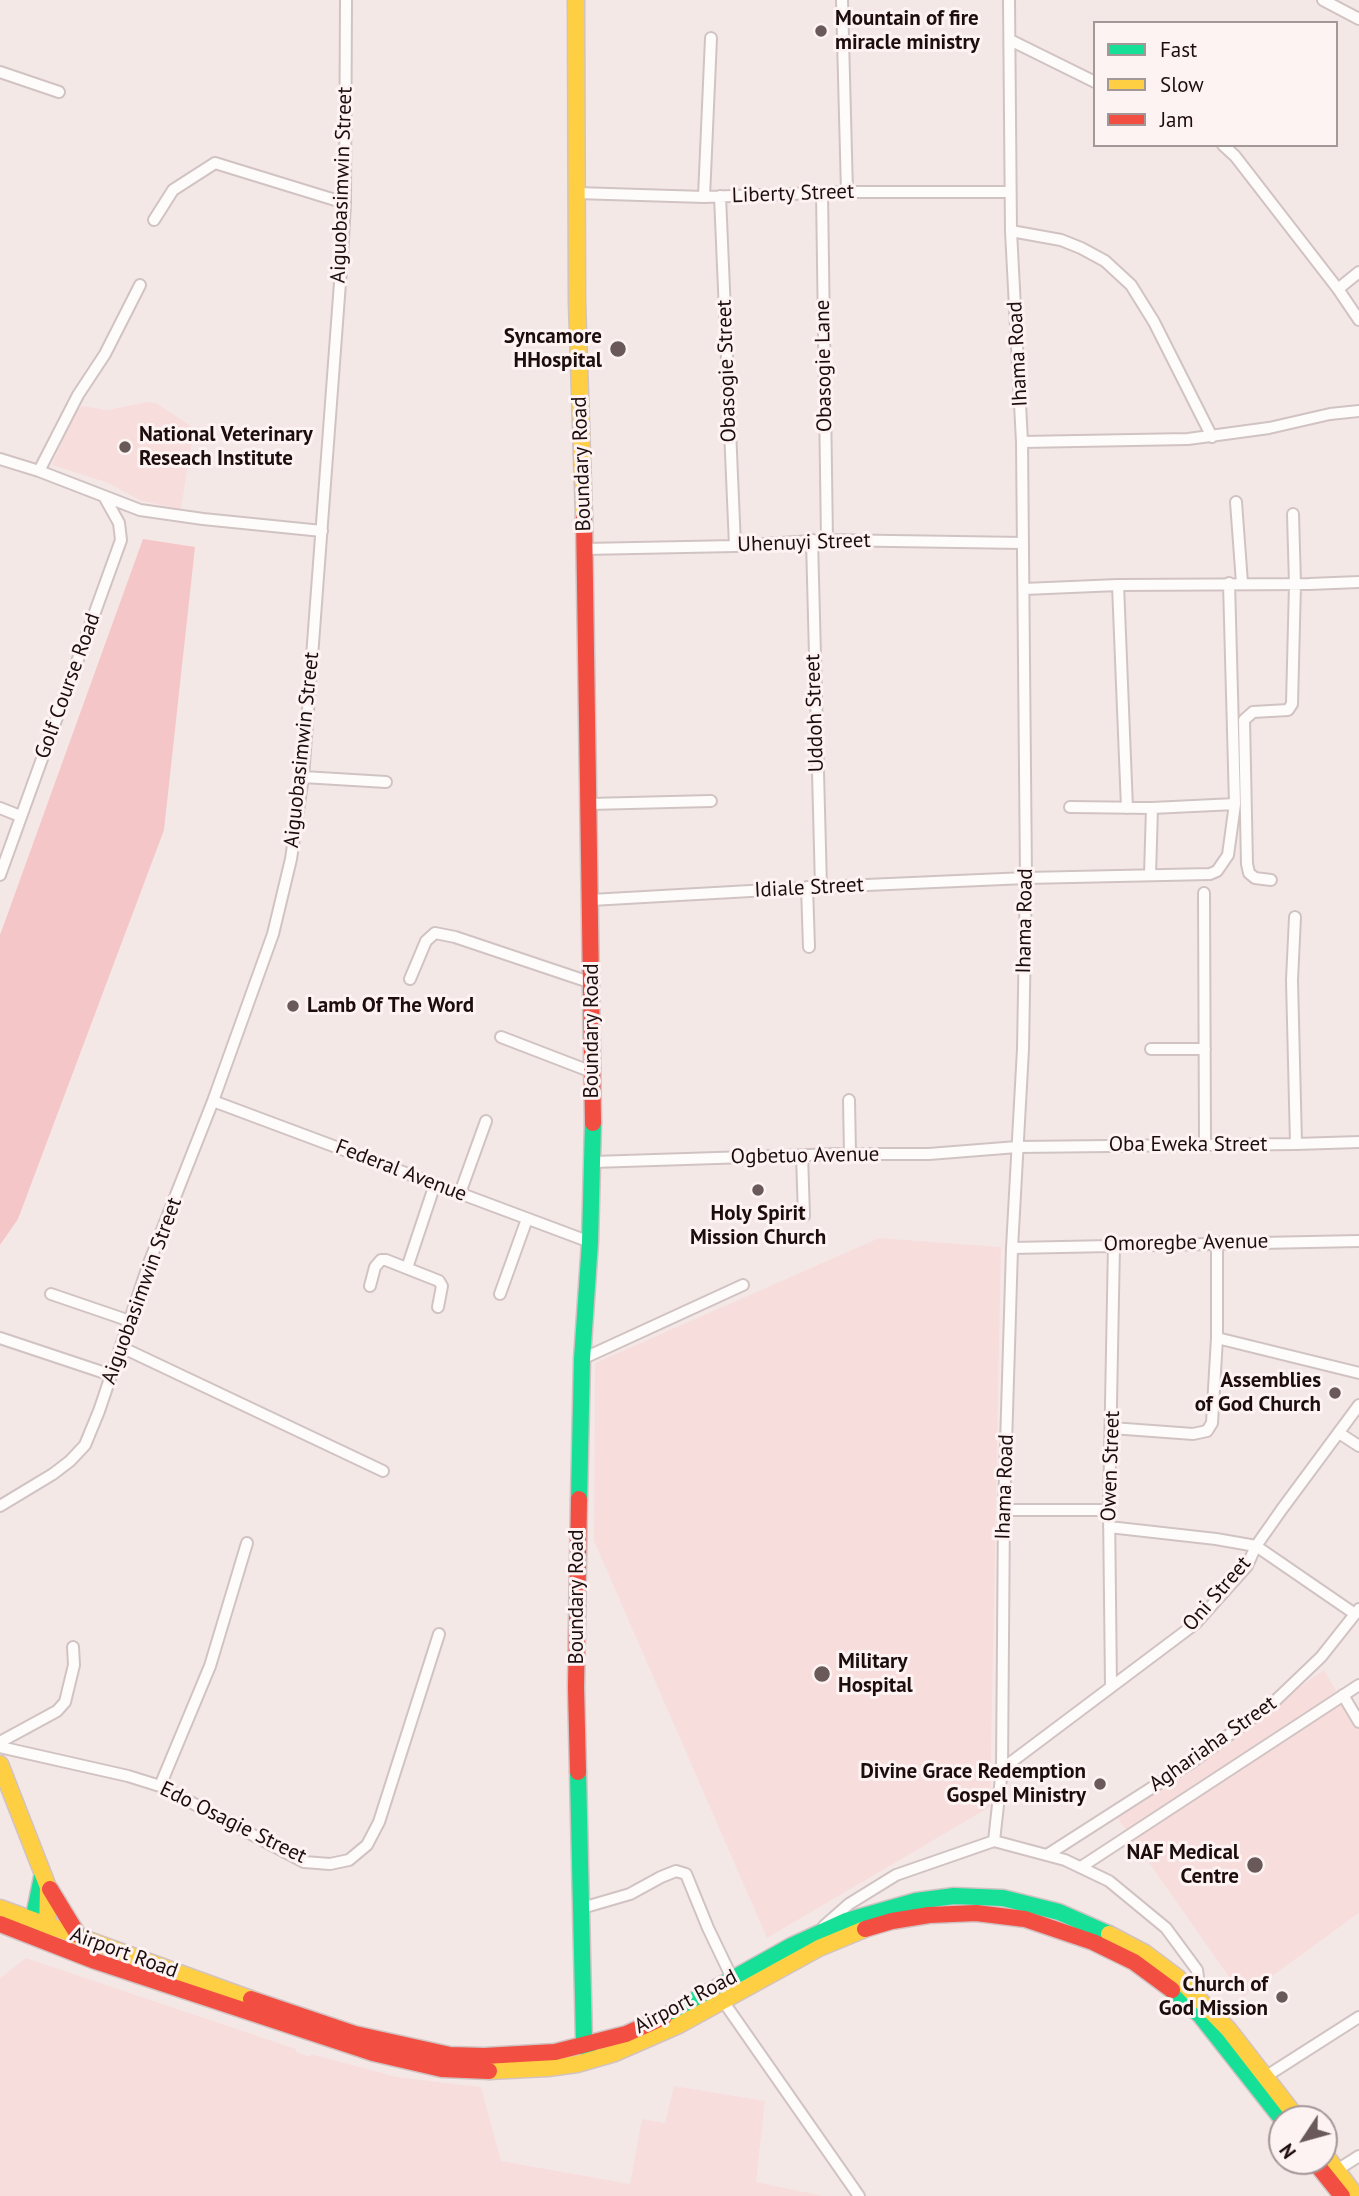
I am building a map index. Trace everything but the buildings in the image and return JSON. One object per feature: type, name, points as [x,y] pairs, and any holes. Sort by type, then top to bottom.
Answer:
[{"type":"main road","name":"Boundary Road","points":[[576,0],[577,302],[585,549],[593,1162],[582,1359],[576,1687],[584,2043],[592,2059]]},
{"type":"main road","points":[[0,1764],[43,1880],[78,1935]]},
{"type":"main road","points":[[6,1910],[25,1903],[43,1880]]},
{"type":"main road","points":[[39,1931],[43,1880]]},
{"type":"main road","name":"Airport Road","points":[[6,1910],[39,1931],[243,2011],[373,2053],[417,2064],[443,2069],[495,2071],[548,2068],[592,2059],[648,2040],[723,2001],[817,1941]]},
{"type":"main road","name":"Airport Road","points":[[0,1924],[78,1935],[197,1980],[355,2034],[406,2047],[484,2056],[555,2052],[636,2030],[665,2017],[732,1978],[817,1941],[872,1927],[929,1915],[976,1913],[1025,1919],[1093,1942],[1134,1962],[1198,2005],[1265,2077],[1287,2105]]},
{"type":"main road","name":"Airport Road","points":[[1198,2005],[1272,2105]]},
{"type":"main road","points":[[1338,2171],[1356,2196]]},
{"type":"main road","points":[[1325,2175],[1342,2196]]},
{"type":"street","name":"Aiguobasimwin Street","points":[[0,1506],[53,1474],[70,1461],[85,1444],[149,1263],[213,1101],[273,934],[291,859],[303,777],[345,203],[346,0]]},
{"type":"street","points":[[842,0],[848,192]]},
{"type":"street","name":"Ihama Road","points":[[994,1841],[1002,1769],[1004,1510],[1012,1248],[1023,1049],[1026,878],[1022,442],[1011,231],[1009,0]]},
{"type":"street","points":[[1323,0],[1359,19]]},
{"type":"street","points":[[704,197],[711,38]]},
{"type":"street","points":[[1010,40],[1093,81]]},
{"type":"street","points":[[0,72],[59,92]]},
{"type":"street","points":[[1225,147],[1338,289],[1359,320]]},
{"type":"street","points":[[154,220],[173,191],[215,163],[345,203]]},
{"type":"street","name":"Liberty Street","points":[[577,193],[704,197],[848,192],[1010,192]]},
{"type":"street","name":"Obasogie Lane","points":[[822,193],[827,540]]},
{"type":"street","name":"Obasogie Street","points":[[720,196],[734,546]]},
{"type":"street","points":[[1011,231],[1060,240],[1081,248],[1105,261],[1131,285],[1154,322],[1212,437]]},
{"type":"street","points":[[1338,289],[1359,272]]},
{"type":"street","points":[[39,471],[78,395],[105,354],[140,285]]},
{"type":"street","points":[[1022,442],[1212,437],[1359,411]]},
{"type":"street","points":[[0,459],[140,510],[322,531]]},
{"type":"street","points":[[105,498],[119,523],[140,510]]},
{"type":"street","points":[[1236,502],[1242,583]]},
{"type":"street","points":[[1271,880],[1255,878],[1249,873],[1247,864],[1244,720],[1254,712],[1287,710],[1292,704],[1295,584],[1293,514]]},
{"type":"street","name":"Golf Course Road","points":[[0,875],[121,540],[119,523]]},
{"type":"street","name":"Uhenuyi Street","points":[[585,549],[734,546],[811,540],[1023,543]]},
{"type":"street","name":"Uddoh Street","points":[[811,540],[821,887]]},
{"type":"street","points":[[1024,589],[1359,582]]},
{"type":"street","points":[[1070,807],[1152,808],[1235,804],[1229,583]]},
{"type":"street","points":[[1118,585],[1126,808]]},
{"type":"street","points":[[303,777],[386,782]]},
{"type":"street","points":[[589,804],[711,801]]},
{"type":"street","name":"Idiale Street","points":[[591,900],[807,887],[1210,874],[1225,863],[1228,855],[1235,804]]},
{"type":"street","points":[[0,808],[20,816]]},
{"type":"street","points":[[1150,875],[1152,808]]},
{"type":"street","points":[[807,887],[809,947]]},
{"type":"street","points":[[1204,893],[1205,1145]]},
{"type":"street","points":[[1295,917],[1292,981],[1296,1144]]},
{"type":"street","points":[[410,979],[426,941],[435,933],[444,933],[592,983]]},
{"type":"street","points":[[500,1037],[592,1072]]},
{"type":"street","points":[[1152,1049],[1205,1049]]},
{"type":"street","points":[[849,1100],[850,1154]]},
{"type":"street","name":"Federal Avenue","points":[[213,1101],[590,1242]]},
{"type":"street","points":[[460,1193],[486,1121]]},
{"type":"street","name":"Oba Eweka Street","points":[[1017,1147],[1359,1142]]},
{"type":"street","name":"Ogbetuo Avenue","points":[[593,1162],[929,1154],[1017,1147]]},
{"type":"street","points":[[802,1155],[804,1216]]},
{"type":"street","points":[[407,1268],[435,1184]]},
{"type":"street","points":[[500,1294],[527,1219]]},
{"type":"street","name":"Omoregbe Avenue","points":[[1012,1248],[1359,1241]]},
{"type":"street","points":[[1112,1428],[1193,1434],[1207,1431],[1212,1423],[1217,1338],[1217,1242]]},
{"type":"street","name":"Owen Street","points":[[1111,1687],[1109,1510],[1114,1244]]},
{"type":"street","points":[[370,1286],[375,1267],[381,1260],[386,1260],[439,1281],[442,1286],[438,1307]]},
{"type":"street","points":[[582,1359],[743,1286]]},
{"type":"street","points":[[51,1294],[130,1321]]},
{"type":"street","points":[[0,1338],[111,1375]]},
{"type":"street","points":[[1217,1338],[1359,1373]]},
{"type":"street","points":[[121,1347],[383,1471]]},
{"type":"street","name":"Oni Street","points":[[1002,1769],[1195,1624],[1247,1566],[1256,1546],[1359,1405]]},
{"type":"street","points":[[1339,1433],[1359,1446]]},
{"type":"street","points":[[1004,1510],[1109,1510]]},
{"type":"street","points":[[1109,1527],[1256,1546],[1357,1611]]},
{"type":"street","points":[[160,1786],[210,1666],[247,1543]]},
{"type":"street","name":"Aghariaha Street","points":[[1047,1855],[1192,1762],[1275,1701],[1321,1657],[1357,1611]]},
{"type":"street","name":"Edo Osagie Street","points":[[0,1747],[128,1776],[160,1786],[304,1862],[330,1864],[349,1860],[367,1844],[379,1822],[439,1634]]},
{"type":"street","points":[[0,1742],[57,1711],[65,1702],[74,1665],[73,1647]]},
{"type":"street","points":[[1081,1867],[1359,1685]]},
{"type":"street","points":[[1343,1695],[1359,1722]]},
{"type":"street","points":[[817,1941],[849,1904],[896,1874],[994,1841],[1047,1855],[1109,1881],[1166,1928],[1197,1970],[1198,2005]]},
{"type":"street","points":[[582,1909],[630,1894],[676,1871],[686,1874],[732,1978]]},
{"type":"street","points":[[723,2001],[859,2196]]},
{"type":"street","points":[[1265,2077],[1359,2017]]},
{"type":"street","points":[[1338,2169],[1359,2157]]},
{"type":"shaded area","name":"National Veterinary Reseach Institute","points":[[147,402],[156,403],[194,428],[181,509],[141,501],[108,483],[52,465],[74,413],[82,406],[108,410]]},
{"type":"shaded area","points":[[143,539],[195,547],[164,830],[18,1219],[0,1245],[0,935]]},
{"type":"shaded area","name":"Military Hospital","points":[[879,1238],[1001,1247],[990,1807],[767,1938],[594,1541],[595,1363]]},
{"type":"shaded area","name":"NAF Medical Centre","points":[[1324,1670],[1359,1730],[1359,1913],[1243,1997],[1117,1817],[1236,1739],[1287,1696]]},
{"type":"shaded area","points":[[26,1958],[296,2049],[296,2052],[310,2057],[311,2054],[397,2077],[481,2087],[501,2161],[630,2184],[642,2119],[665,2123],[674,2086],[765,2101],[756,2182],[823,2196],[0,2196],[0,1978]]},
{"type":"traffic: fast","points":[[579,1499],[582,1359],[590,1242],[593,1123]]},
{"type":"traffic: fast","points":[[578,1772],[584,2043],[592,2059]]},
{"type":"traffic: fast","points":[[31,1930],[42,1877]]},
{"type":"traffic: fast","points":[[664,2017],[791,1946],[846,1921],[916,1901],[954,1896],[1003,1898],[1059,1912],[1109,1934]]},
{"type":"traffic: fast","points":[[1172,1990],[1200,2015],[1271,2105]]},
{"type":"traffic: slow","points":[[576,0],[577,302],[584,517]]},
{"type":"traffic: slow","points":[[0,1764],[48,1887],[47,1934]]},
{"type":"traffic: slow","points":[[0,1908],[251,1999]]},
{"type":"traffic: slow","points":[[489,2071],[577,2064],[615,2053],[679,2025],[819,1948],[865,1929]]},
{"type":"traffic: slow","points":[[1109,1934],[1145,1953],[1177,1977],[1229,2030],[1287,2105]]},
{"type":"traffic: slow","points":[[1338,2172],[1356,2196]]},
{"type":"traffic: jam","points":[[584,517],[593,1123]]},
{"type":"traffic: jam","points":[[578,1772],[576,1687],[579,1499]]},
{"type":"traffic: jam","points":[[50,1889],[78,1935]]},
{"type":"traffic: jam","points":[[865,1929],[929,1915],[976,1913],[1025,1919],[1093,1942],[1134,1962],[1172,1990]]},
{"type":"traffic: jam","points":[[0,1924],[95,1961],[373,2053],[442,2069],[489,2071]]},
{"type":"traffic: jam","points":[[251,1999],[355,2034],[450,2055],[555,2052],[626,2034],[664,2017]]},
{"type":"traffic: jam","points":[[1325,2175],[1342,2196]]},
{"type":"place","name":"Mountain of fire miracle ministry","points":[[821,31]]},
{"type":"place","name":"Syncamore HHospital","points":[[618,349]]},
{"type":"place","name":"National Veterinary Reseach Institute","points":[[125,447]]},
{"type":"place","name":"Lamb Of The Word","points":[[293,1006]]},
{"type":"place","name":"Holy Spirit Mission Church","points":[[758,1190]]},
{"type":"place","name":"Assemblies of God Church","points":[[1335,1393]]},
{"type":"place","name":"Military Hospital","points":[[822,1674]]},
{"type":"place","name":"Divine Grace Redemption Gospel Ministry","points":[[1100,1784]]},
{"type":"place","name":"NAF Medical Centre","points":[[1255,1865]]},
{"type":"place","name":"Church of God Mission","points":[[1282,1997]]}]
